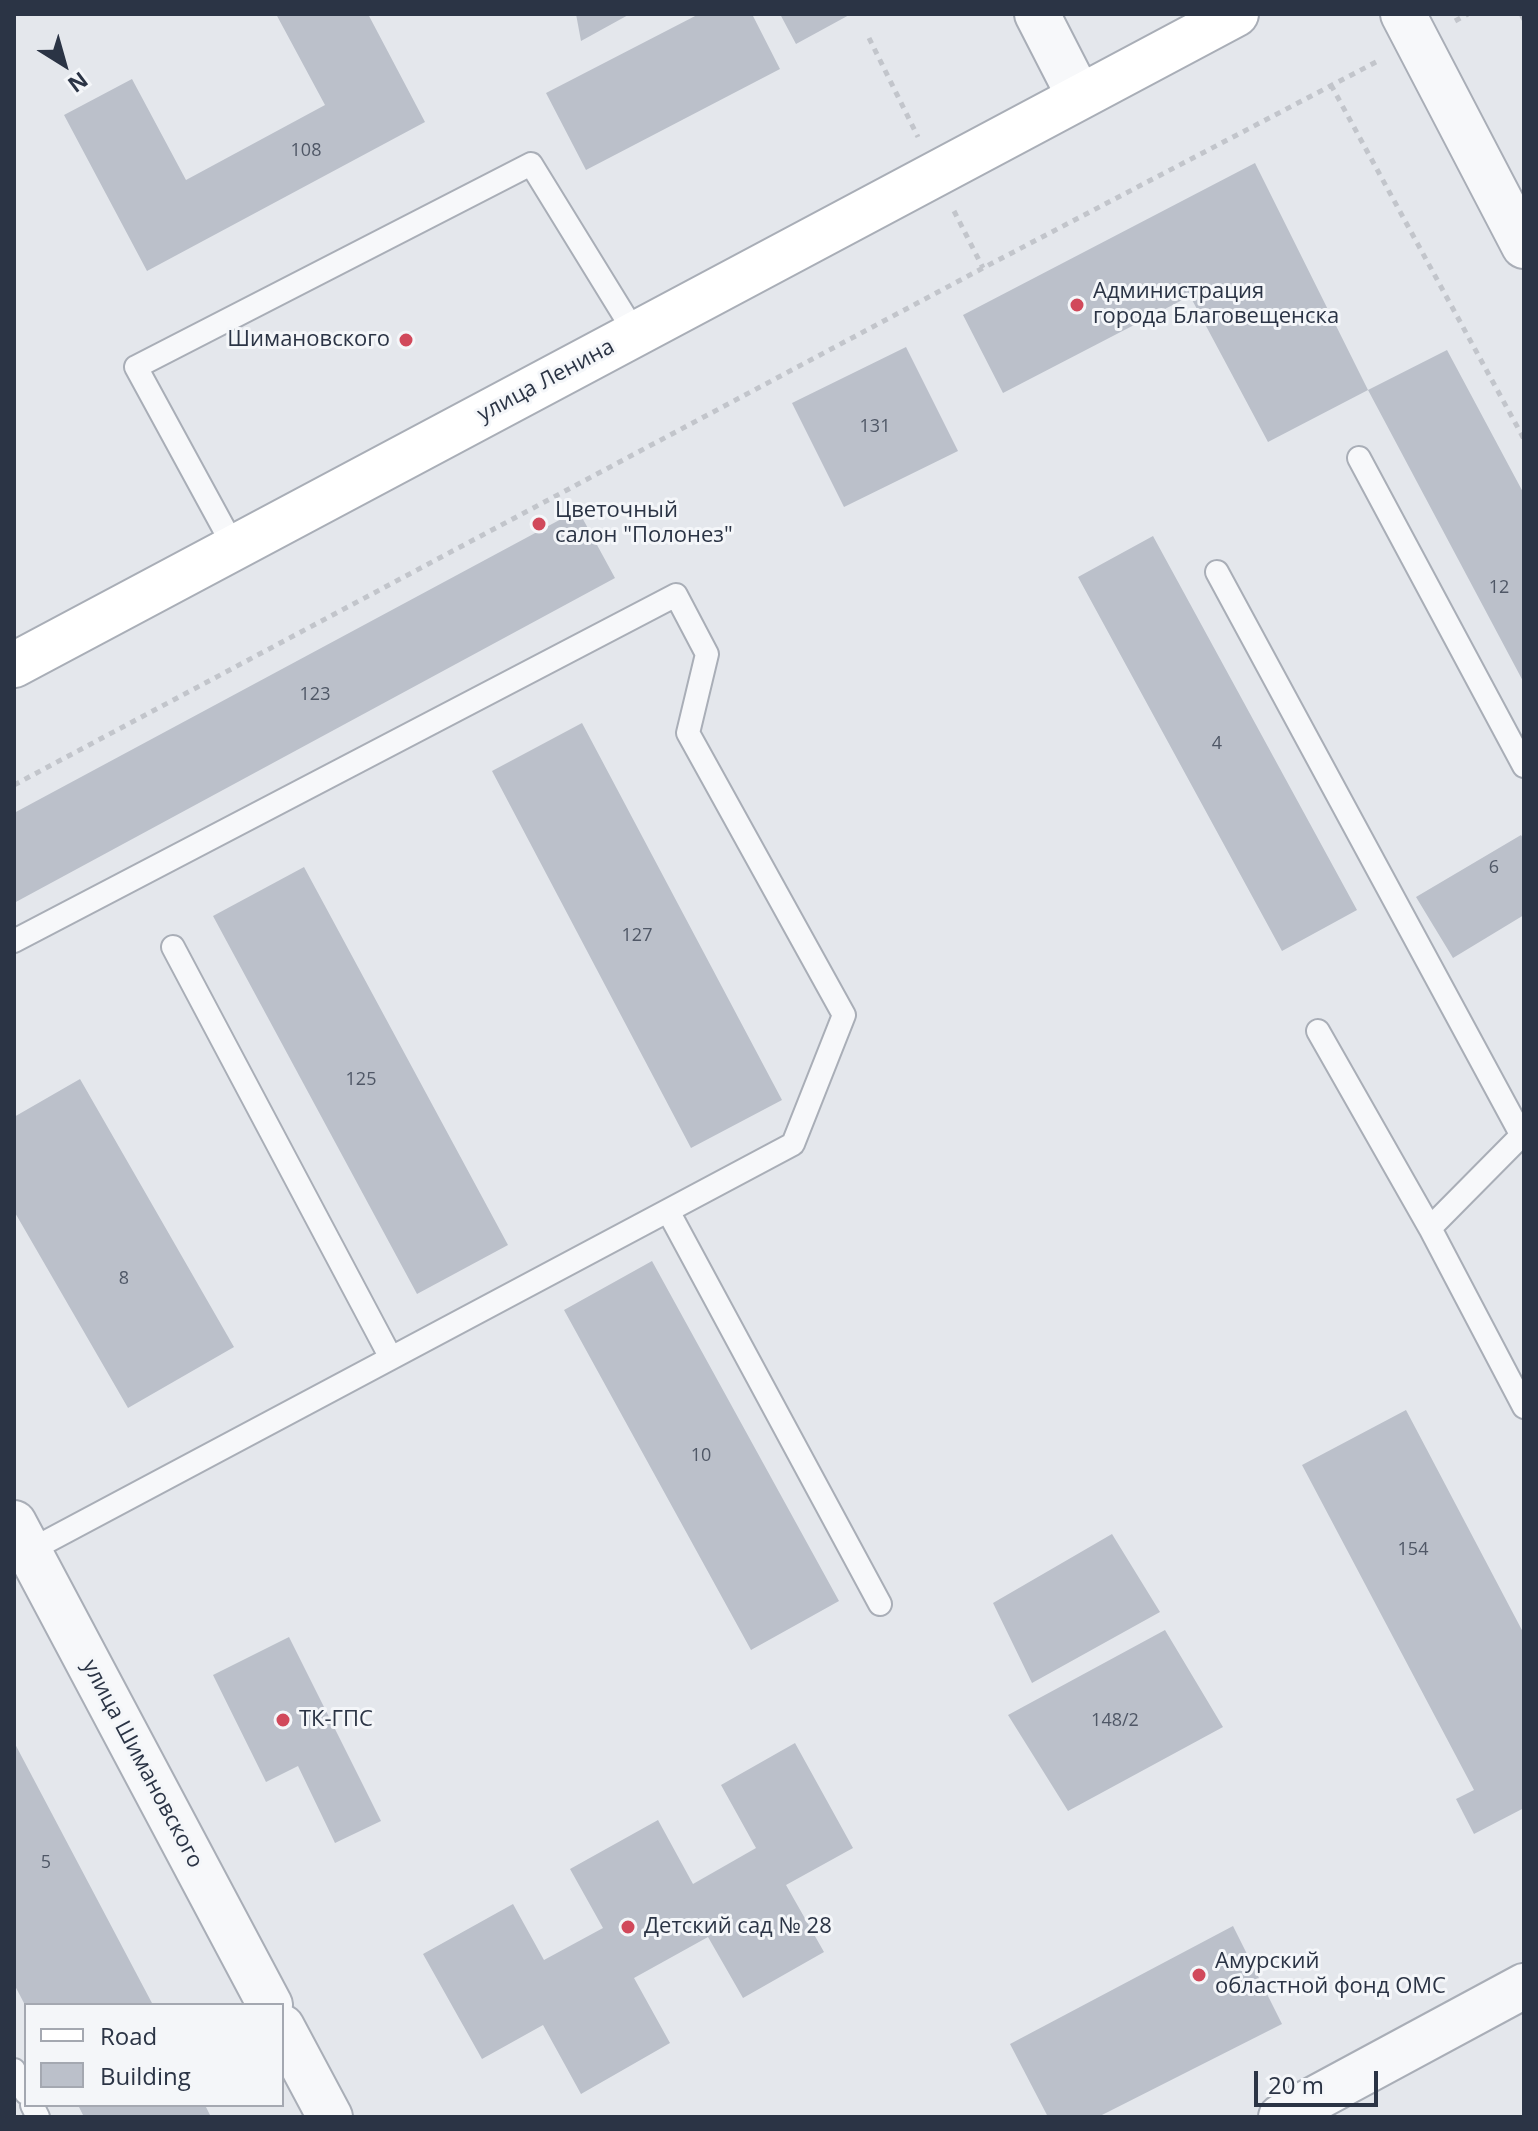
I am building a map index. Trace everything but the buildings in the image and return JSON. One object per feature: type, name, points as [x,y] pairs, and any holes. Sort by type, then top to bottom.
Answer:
[{"type":"main road","name":"улица Ленина","points":[[14,665],[1236,14]]},
{"type":"street","points":[[1037,14],[1079,96]]},
{"type":"street","points":[[1410,27],[1524,246]]},
{"type":"street","name":"улица Шимановского","points":[[21,1537],[269,2003]]},
{"type":"street","points":[[1298,2113],[1524,1986]]},
{"type":"street","points":[[284,2031],[325,2115]]},
{"type":"lane","points":[[234,547],[136,367],[531,164],[635,333]]},
{"type":"lane","points":[[1359,458],[1524,766]]},
{"type":"lane","points":[[1217,572],[1523,1134],[1430,1228]]},
{"type":"lane","points":[[14,941],[676,595],[707,654],[688,733],[844,1015],[793,1144],[391,1358],[21,1537]]},
{"type":"lane","points":[[173,947],[391,1358]]},
{"type":"lane","points":[[1318,1031],[1430,1228],[1524,1407]]},
{"type":"lane","points":[[668,1211],[880,1604]]},
{"type":"lane","points":[[14,2070],[24,2089]]},
{"type":"path","points":[[14,785],[1331,85],[1410,27],[1468,14]]},
{"type":"path","points":[[1521,14],[1524,20]]},
{"type":"path","points":[[1331,85],[1524,439]]},
{"type":"place","name":"Администрация города Благовещенска","points":[[1077,305]]},
{"type":"place","name":"Шимановского","points":[[406,340]]},
{"type":"place","name":"Цветочный салон \"Полонез\"","points":[[539,524]]},
{"type":"place","name":"ТК-ГПС","points":[[283,1720]]},
{"type":"place","name":"Детский сад № 28","points":[[628,1927]]},
{"type":"place","name":"Амурский областной фонд ОМС","points":[[1199,1975]]}]
